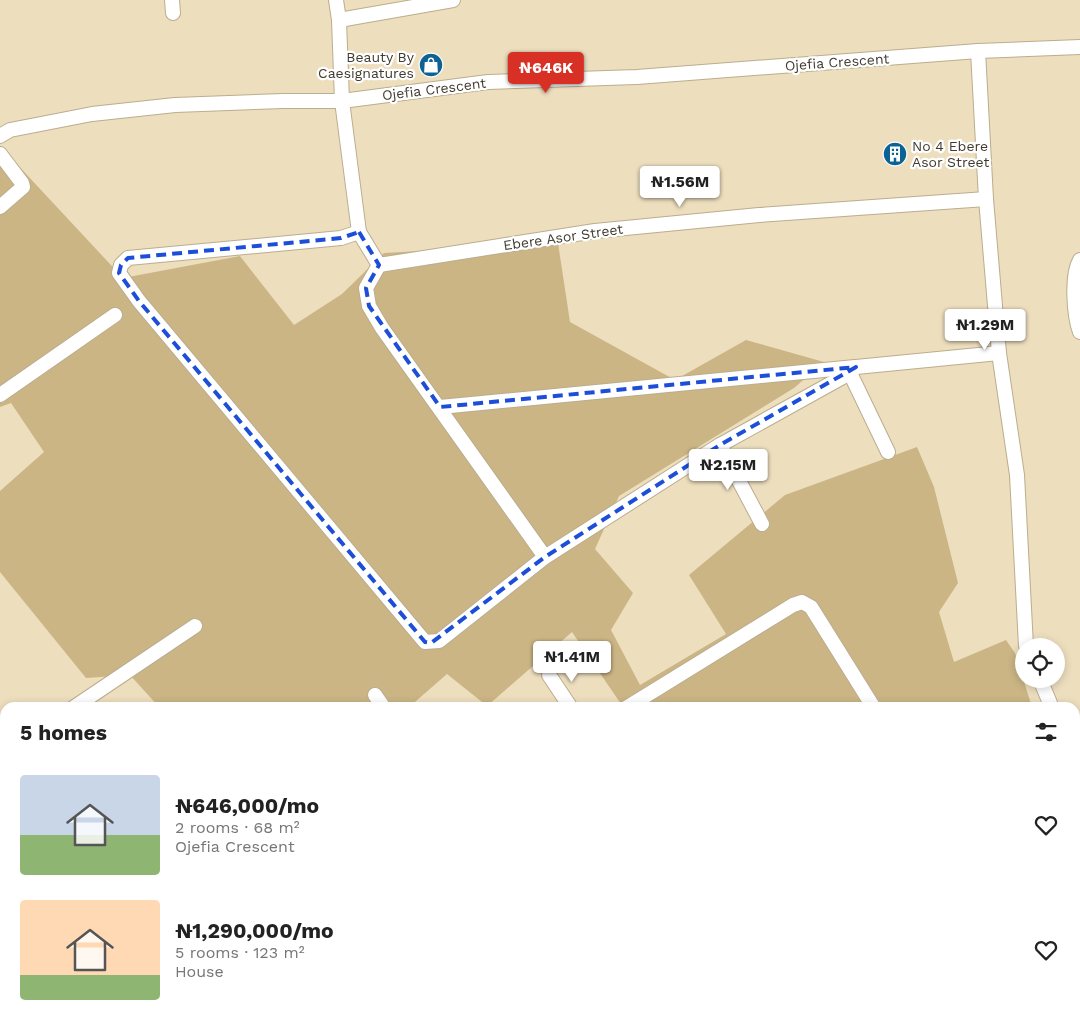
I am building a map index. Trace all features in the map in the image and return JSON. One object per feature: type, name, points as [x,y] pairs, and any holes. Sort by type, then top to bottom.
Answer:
[{"type":"street","points":[[336,0],[339,20],[342,101],[359,232],[380,265],[366,288],[368,306],[545,557]]},
{"type":"street","points":[[339,20],[453,0]]},
{"type":"street","name":"Ojefia Crescent","points":[[2,135],[10,130],[92,114],[175,105],[283,100],[342,101],[488,82],[637,77],[978,52],[1080,47]]},
{"type":"street","points":[[978,52],[986,199],[999,354],[1017,475],[1026,638]]},
{"type":"street","points":[[0,154],[22,183],[22,188],[20,192],[0,207]]},
{"type":"street","name":"Ebere Asor Street","points":[[380,265],[595,231],[759,215],[986,199]]},
{"type":"street","points":[[359,232],[341,238],[128,258],[121,265],[119,273],[139,301],[424,642],[439,641],[545,557],[720,445],[853,370]]},
{"type":"street","points":[[1080,260],[1076,269],[1075,305],[1080,332]]},
{"type":"street","points":[[0,395],[115,315]]},
{"type":"street","points":[[440,407],[853,370],[999,354]]},
{"type":"street","points":[[853,370],[888,452]]},
{"type":"street","points":[[720,445],[762,524]]},
{"type":"street","points":[[636,702],[793,605],[802,602],[811,606],[870,702]]},
{"type":"street","points":[[82,702],[195,626]]},
{"type":"street","points":[[549,675],[567,702]]},
{"type":"street","points":[[1044,688],[1050,702]]},
{"type":"street","points":[[375,695],[380,702]]},
{"type":"highlighted area","points":[[359,232],[379,265],[366,288],[369,306],[440,407],[856,367],[720,445],[545,557],[431,643],[425,642],[139,301],[119,273],[121,265],[128,258],[341,238]]},
{"type":"shaded area","points":[[0,146],[123,278],[240,256],[294,325],[342,294],[384,253],[558,243],[570,322],[675,380],[746,340],[824,362],[794,388],[619,496],[595,549],[633,593],[611,630],[640,685],[726,634],[689,575],[785,495],[917,447],[934,487],[958,583],[939,612],[954,662],[1006,640],[1015,653],[1015,688],[1026,688],[1030,702],[620,702],[572,632],[492,702],[482,702],[447,674],[415,702],[154,702],[130,675],[86,678],[0,572],[0,491],[44,452],[11,403],[0,407]]},
{"type":"place","name":"Beauty By Caesignatures","points":[[431,65]]},
{"type":"place","name":"No 4 Ebere Asor Street","points":[[895,154]]}]
